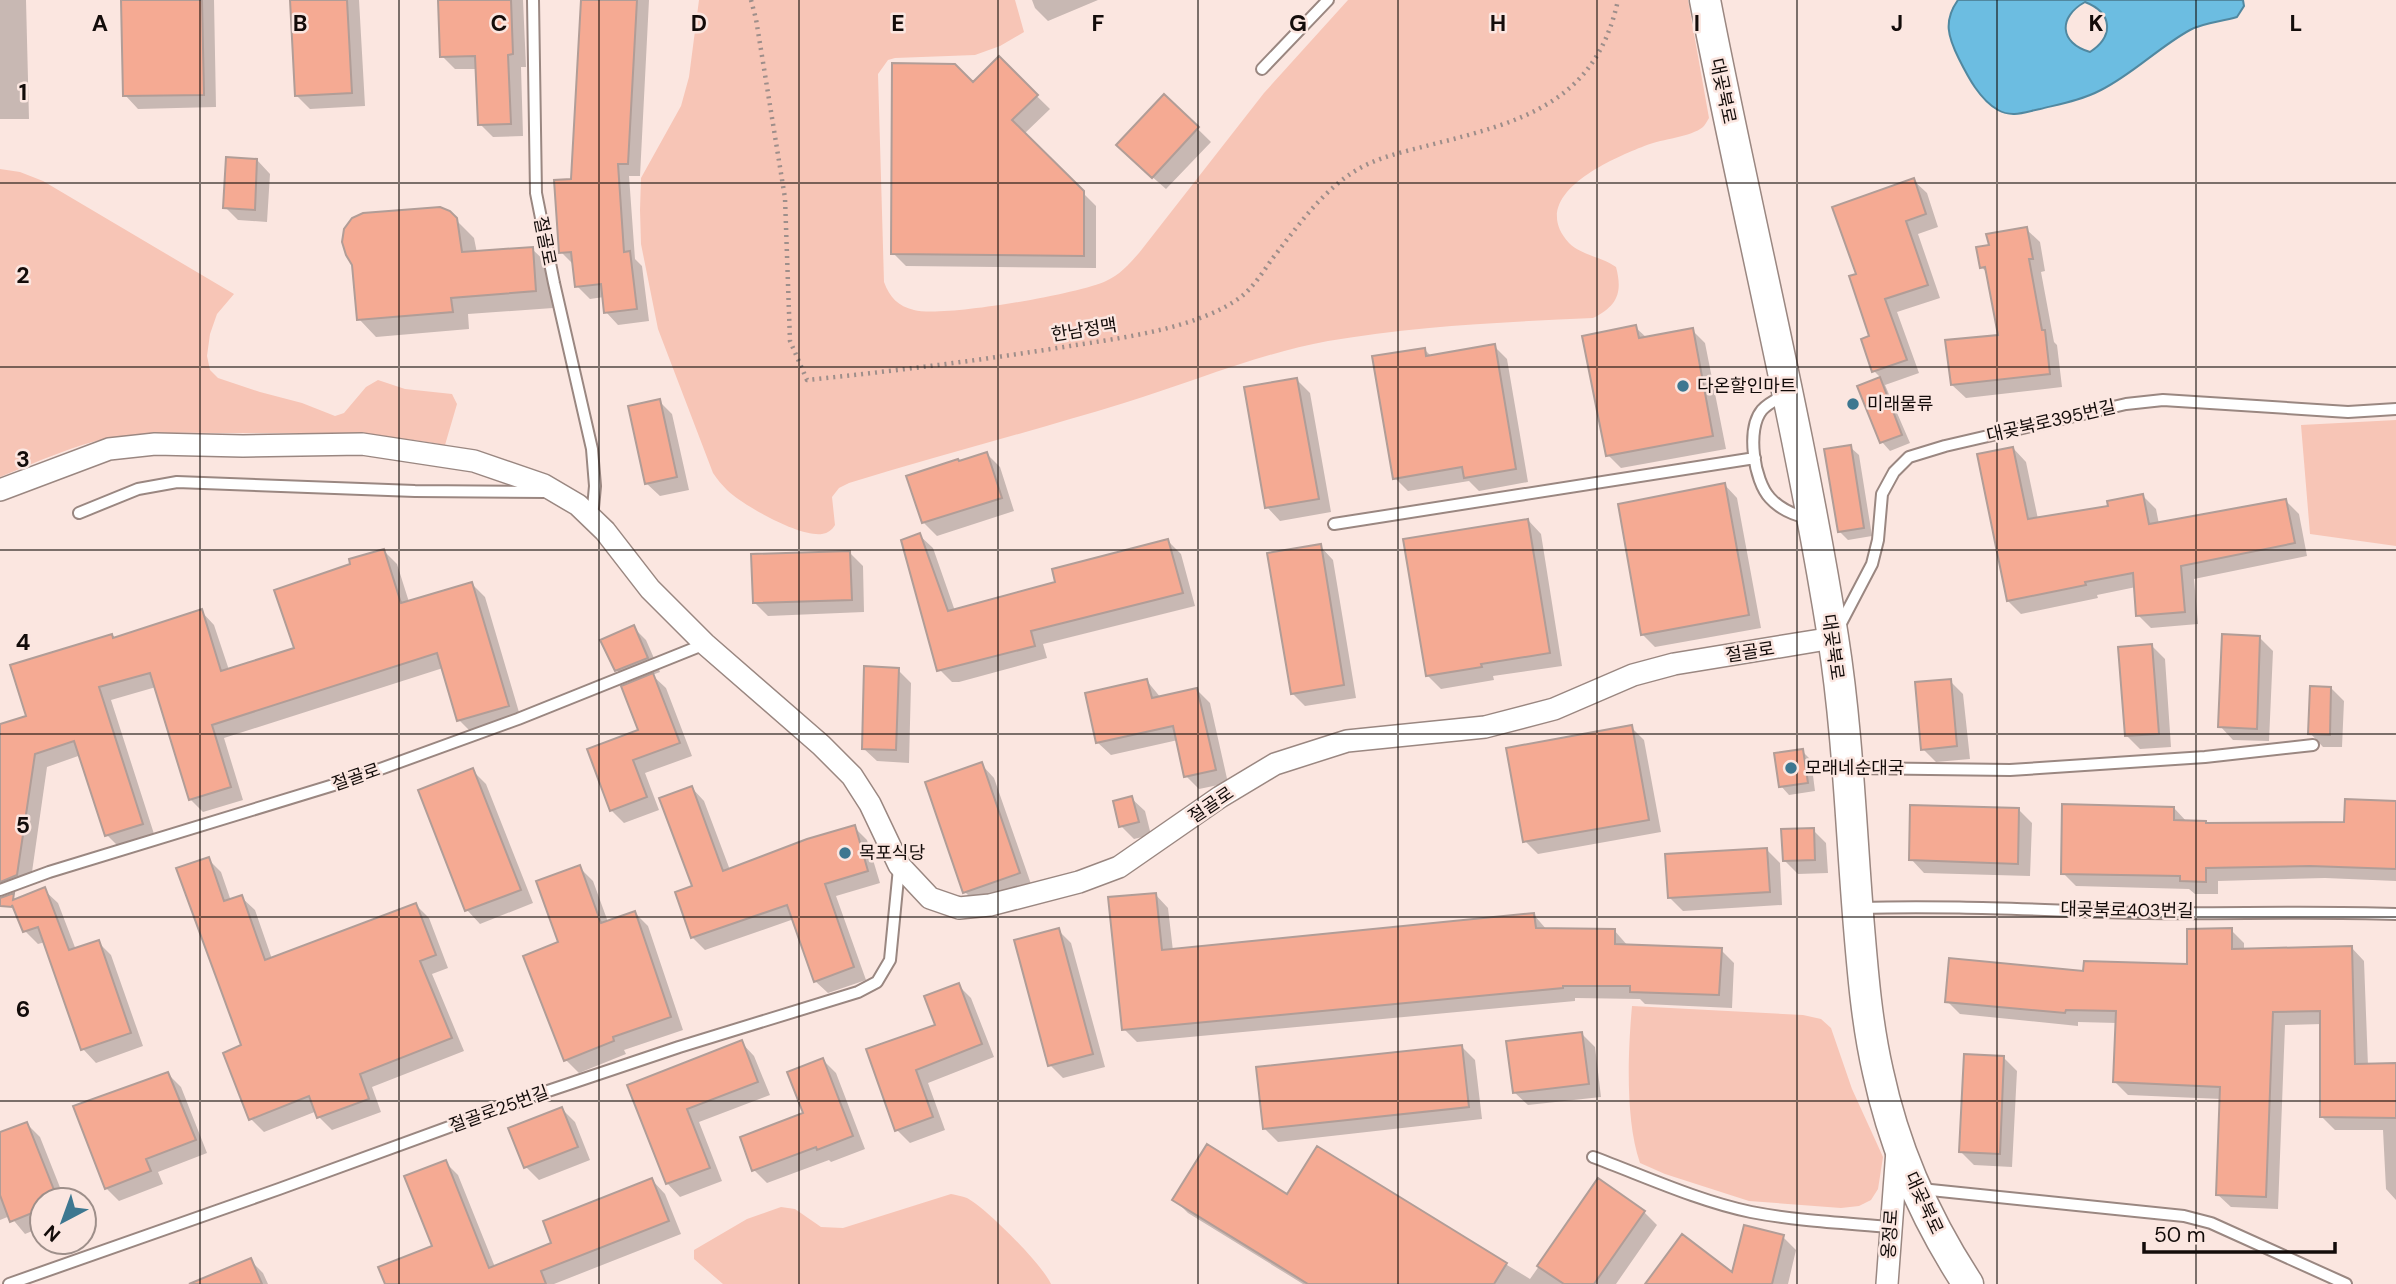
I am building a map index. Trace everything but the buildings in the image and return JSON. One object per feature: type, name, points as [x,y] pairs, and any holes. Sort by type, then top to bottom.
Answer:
[{"type":"street","name":"대곶북로","points":[[1705,0],[1787,393],[1833,638],[1864,987],[1878,1072],[1915,1189],[1952,1261],[1968,1284]]},
{"type":"street","name":"절골로","points":[[0,490],[109,449],[155,444],[362,444],[474,461],[544,485],[578,505],[650,589],[705,644],[821,745],[852,776],[870,804],[899,865],[930,898],[959,908],[990,905],[1079,882],[1119,867],[1220,797],[1275,764],[1347,741],[1485,727],[1554,709],[1633,676],[1674,664],[1833,638]]},
{"type":"street","name":"옹정로","points":[[1887,1284],[1898,1142]]},
{"type":"lane","name":"절골로","points":[[533,0],[536,192],[592,449],[595,485],[592,519]]},
{"type":"lane","points":[[1262,69],[1328,0]]},
{"type":"lane","points":[[1787,393],[1763,408],[1756,420],[1752,433],[1755,458],[1761,485],[1768,496],[1791,514],[1811,519]]},
{"type":"lane","name":"대곶북로395번길","points":[[1833,638],[1872,564],[1878,540],[1882,494],[1894,472],[1909,457],[1945,446],[2126,404],[2163,400],[2348,412],[2396,409]]},
{"type":"lane","points":[[1334,524],[1755,458]]},
{"type":"lane","points":[[79,513],[138,489],[177,482],[415,491],[555,492]]},
{"type":"lane","name":"절골로","points":[[0,890],[49,872],[350,780],[518,719],[705,644]]},
{"type":"lane","points":[[1846,768],[2010,770],[2193,758],[2313,745]]},
{"type":"lane","name":"절골로25번길","points":[[9,1284],[557,1088],[678,1047],[859,992],[877,982],[890,960],[899,865]]},
{"type":"lane","name":"대곶북로403번길","points":[[1857,908],[1919,906],[2147,913],[2245,911],[2396,914]]},
{"type":"lane","points":[[1593,1157],[1751,1212],[1890,1227]]},
{"type":"lane","points":[[1915,1189],[2184,1216],[2211,1223],[2346,1284]]},
{"type":"path","name":"한남정맥","points":[[751,0],[757,19],[785,198],[790,341],[807,380],[994,358],[1135,336],[1188,322],[1223,307],[1241,296],[1256,281],[1315,204],[1334,186],[1359,169],[1383,158],[1492,129],[1523,117],[1552,101],[1574,83],[1602,49],[1618,0]]},
{"type":"shaded area","points":[[699,0],[1015,0],[1024,32],[1000,46],[975,55],[895,58],[888,60],[878,74],[884,282],[889,293],[903,306],[929,312],[980,308],[1069,292],[1116,276],[1139,253],[1264,93],[1348,0],[1688,0],[1709,118],[1698,130],[1647,145],[1614,159],[1579,181],[1565,194],[1558,209],[1558,226],[1569,243],[1616,267],[1619,284],[1616,298],[1608,309],[1593,318],[1427,328],[1328,341],[1276,353],[1124,403],[849,483],[839,488],[832,497],[834,527],[824,534],[812,534],[786,526],[758,512],[735,497],[716,477],[658,329],[641,244],[641,178],[681,106],[689,77]]},
{"type":"shaded area","points":[[0,169],[20,172],[43,181],[234,294],[217,314],[210,334],[207,356],[210,370],[218,378],[302,403],[335,416],[344,413],[366,387],[378,380],[405,389],[452,394],[457,404],[445,445],[342,434],[142,434],[82,445],[0,477]]},
{"type":"shaded area","points":[[2396,420],[2396,546],[2310,534],[2301,425]]},
{"type":"shaded area","points":[[1632,1006],[1803,1015],[1821,1019],[1831,1028],[1852,1089],[1883,1157],[1878,1189],[1871,1200],[1859,1206],[1841,1208],[1749,1201],[1665,1174],[1640,1163],[1630,1106]]},
{"type":"shaded area","points":[[951,1194],[967,1198],[987,1213],[1013,1237],[1051,1284],[723,1284],[694,1259],[694,1250],[747,1219],[781,1207],[795,1209],[821,1227],[843,1228]]},
{"type":"water","points":[[1958,0],[2243,0],[2244,6],[2237,17],[2190,30],[2113,84],[2094,93],[2013,114],[1992,106],[1966,73],[1950,36],[1949,22]],"holes":[[[2085,2],[2101,12],[2107,25],[2103,39],[2090,52],[2072,42],[2066,29],[2070,15],[2076,8]]]},
{"type":"place","name":"다온할인마트","points":[[1683,386]]},
{"type":"place","name":"미래물류","points":[[1853,404]]},
{"type":"place","name":"모래네순대국","points":[[1791,768]]},
{"type":"place","name":"목포식당","points":[[845,853]]}]
